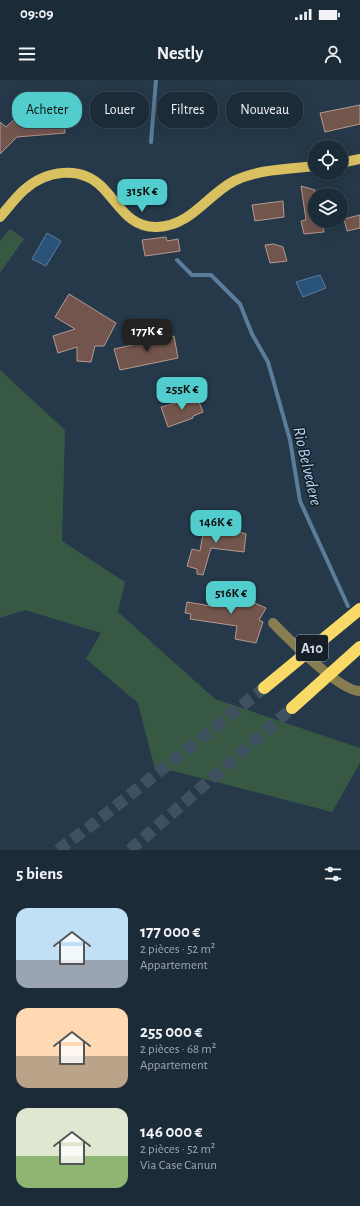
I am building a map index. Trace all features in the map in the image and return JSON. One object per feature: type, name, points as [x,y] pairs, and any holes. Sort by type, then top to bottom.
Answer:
[{"type":"highway","name":"A10","points":[[264,688],[360,609]]},
{"type":"highway","name":"A10","points":[[292,708],[360,647]]},
{"type":"main road","points":[[348,162],[360,159]]},
{"type":"main road","points":[[0,217],[18,196],[34,182],[48,175],[65,172],[77,174],[94,180],[103,188],[126,216],[139,224],[152,227],[168,226],[190,216],[234,181],[262,173],[308,167]]},
{"type":"street","points":[[273,623],[316,663],[348,689],[360,691]]},
{"type":"green space","points":[[10,229],[24,239],[0,273],[0,241]]},
{"type":"green space","points":[[0,370],[65,430],[62,541],[125,582],[118,612],[215,699],[360,748],[360,763],[332,812],[154,766],[138,703],[86,659],[101,633],[25,610],[0,618]]},
{"type":"water","points":[[47,233],[61,241],[46,266],[32,259]]},
{"type":"water","points":[[320,275],[326,288],[303,297],[296,282]]},
{"type":"building","points":[[360,105],[360,124],[325,132],[320,113]]},
{"type":"building","points":[[0,122],[6,127],[12,122],[12,128],[65,128],[65,133],[17,137],[0,154]]},
{"type":"building","points":[[301,186],[308,188],[308,228],[323,228],[324,232],[304,234],[301,221],[306,220]]},
{"type":"building","points":[[283,201],[284,217],[255,221],[252,205]]},
{"type":"building","points":[[360,215],[360,228],[347,231],[348,218]]},
{"type":"building","points":[[166,237],[167,241],[178,239],[180,251],[145,256],[142,240]]},
{"type":"building","points":[[274,244],[283,247],[287,261],[270,263],[265,245]]},
{"type":"building","points":[[69,294],[116,323],[104,346],[95,346],[91,362],[77,361],[77,347],[58,353],[53,336],[75,329],[55,317]]},
{"type":"building","points":[[174,336],[178,358],[120,370],[114,349]]},
{"type":"building","points":[[197,397],[203,412],[193,416],[193,418],[168,427],[161,407]]},
{"type":"building","points":[[205,522],[233,525],[233,530],[246,534],[244,552],[211,548],[203,575],[197,574],[197,569],[187,566],[192,549],[200,551]]},
{"type":"building","points":[[217,590],[233,596],[234,594],[266,608],[259,620],[263,622],[256,643],[235,639],[237,626],[190,619],[191,614],[185,613],[187,602],[211,606]]},
{"type":"waterway","name":"Rio Belvedere","points":[[151,142],[156,80]]},
{"type":"waterway","name":"Rio Belvedere","points":[[177,260],[192,275],[211,275],[240,304],[252,334],[268,362],[290,440],[300,501],[348,606]]},
{"type":"tunnel","points":[[58,850],[92,825],[264,688]]},
{"type":"tunnel","points":[[130,850],[292,708]]}]
